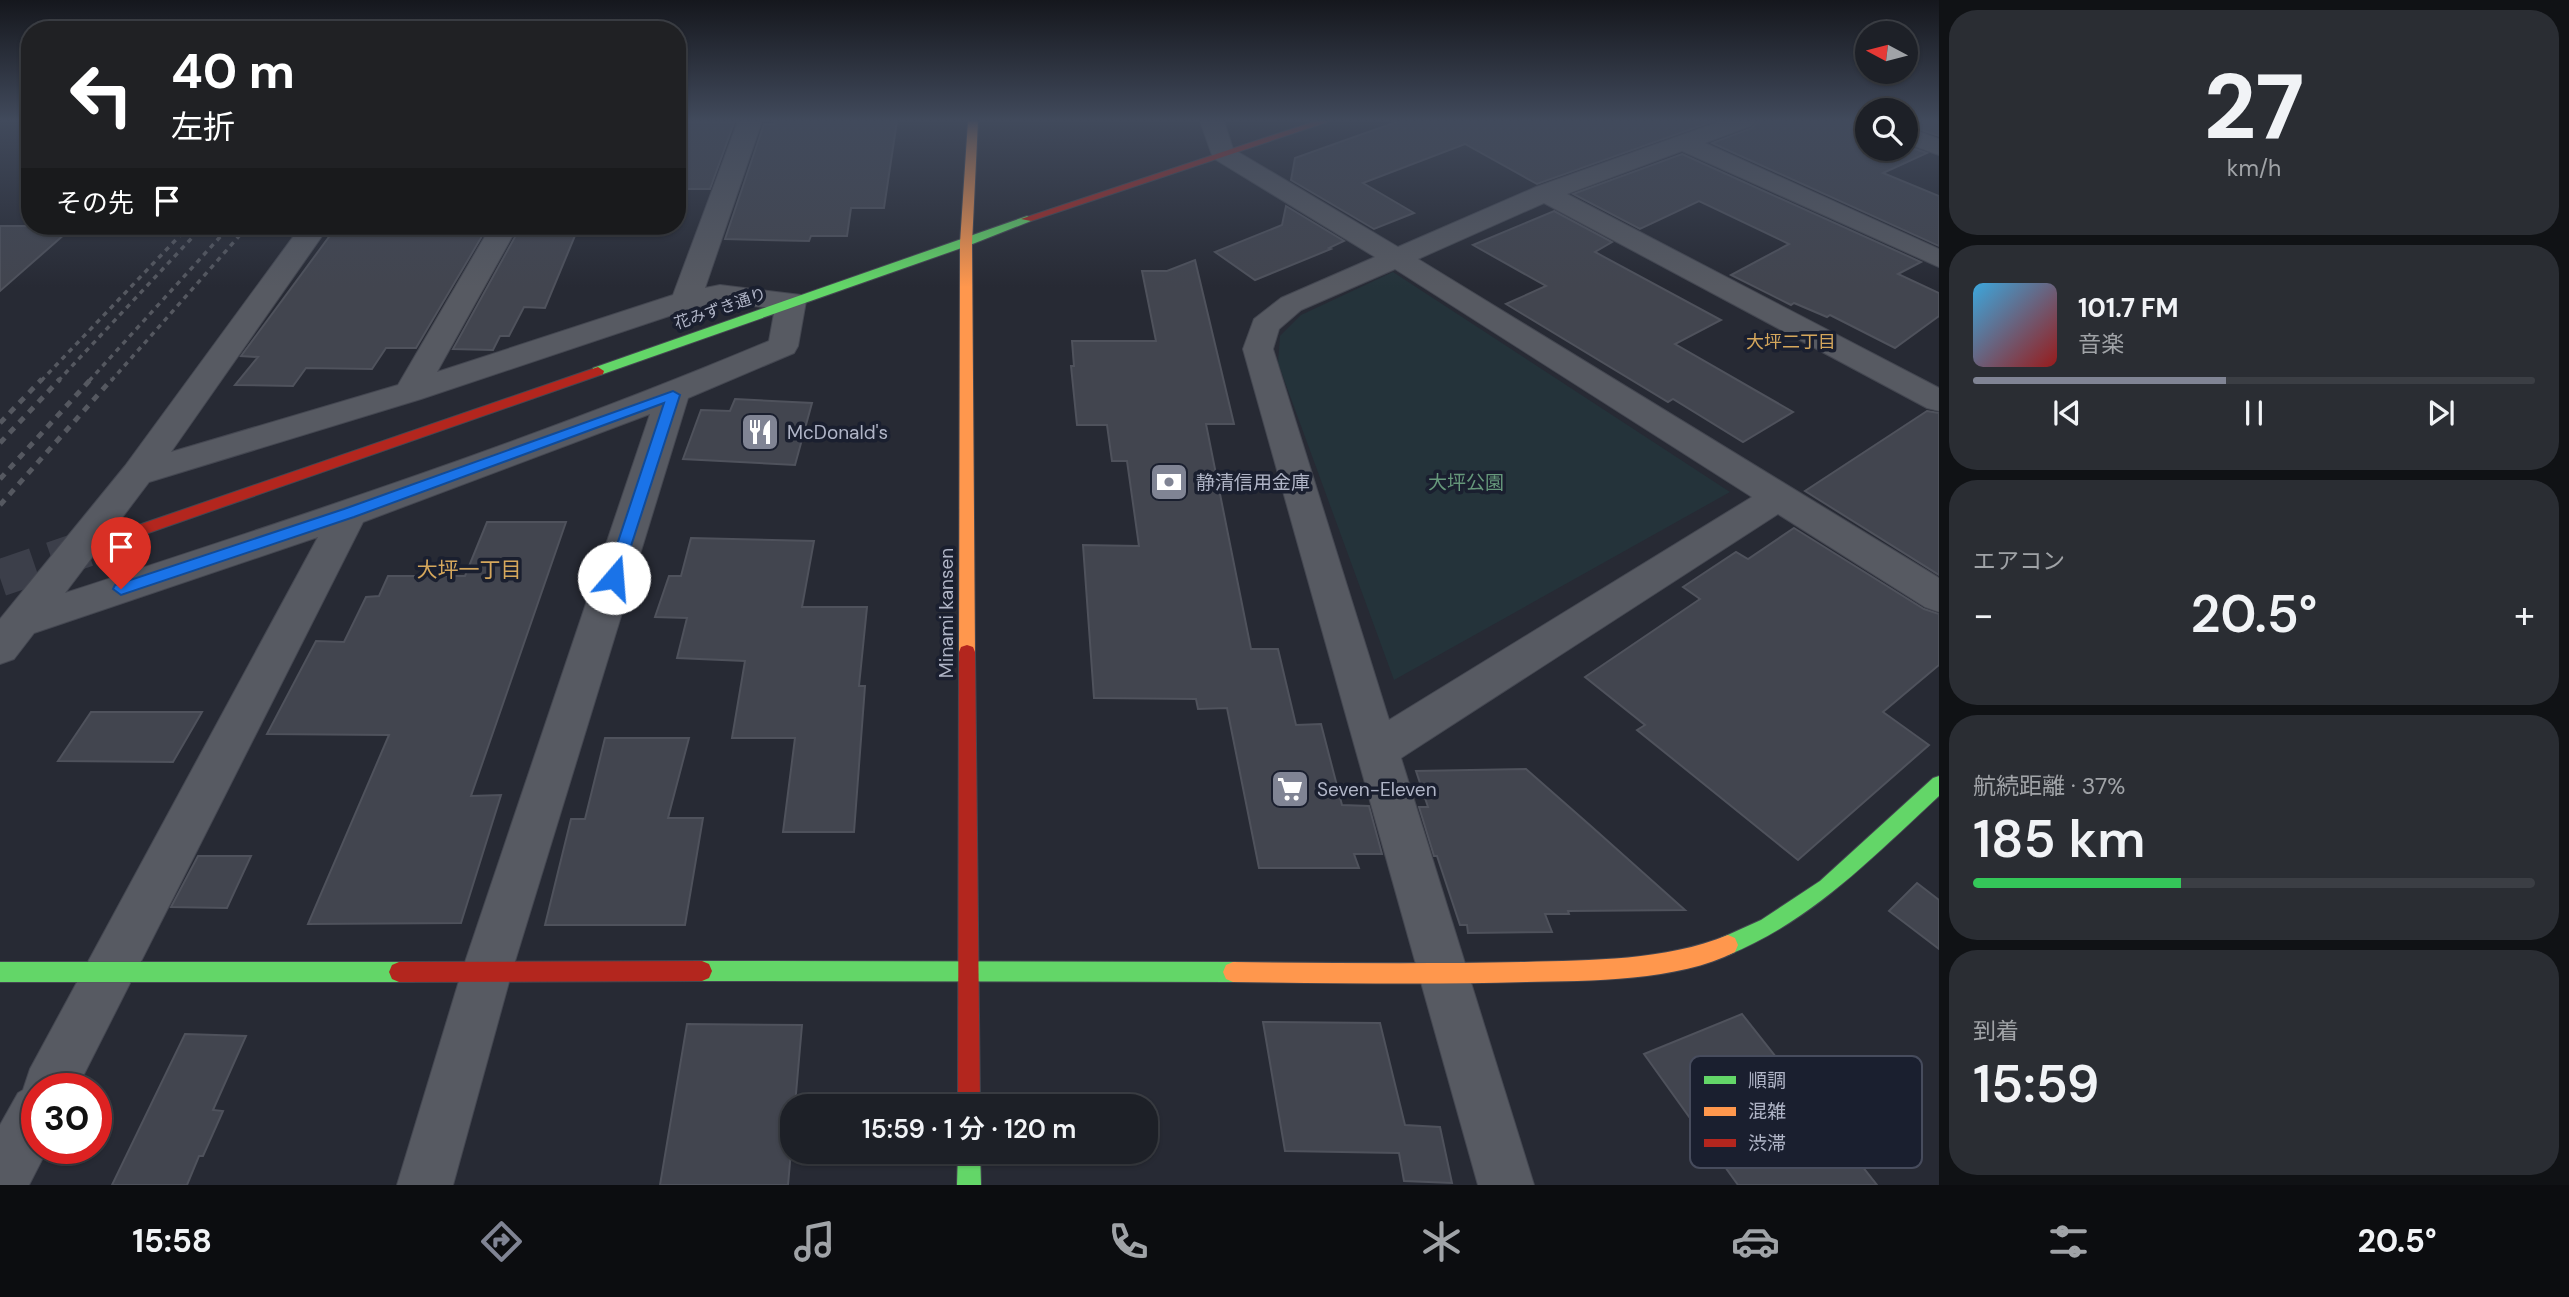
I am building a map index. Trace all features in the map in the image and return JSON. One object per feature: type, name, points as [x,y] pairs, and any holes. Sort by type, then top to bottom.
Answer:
[{"type":"street","points":[[686,301],[730,176]]},
{"type":"street","name":"Minami kansen","points":[[969,1094],[966,243],[970,176]]},
{"type":"street","name":"花みずき通り","points":[[129,534],[1152,176]]},
{"type":"street","points":[[1261,176],[1399,259],[1939,597]]},
{"type":"street","points":[[1506,1185],[1258,349],[1265,325],[1291,304],[1545,193],[1591,176]]},
{"type":"street","points":[[1757,176],[1939,259]]},
{"type":"street","points":[[1545,193],[1939,401]]},
{"type":"street","points":[[10,636],[137,474],[309,235]]},
{"type":"street","points":[[410,392],[499,235]]},
{"type":"street","points":[[10,636],[673,395],[783,346],[791,302],[720,294],[686,301],[410,392],[137,474]]},
{"type":"street","points":[[425,1185],[487,971],[673,395]]},
{"type":"street","points":[[1378,750],[1778,497]]},
{"type":"street","points":[[57,1073],[349,513]]},
{"type":"street","points":[[0,972],[969,971],[1445,974],[1613,970],[1712,953],[1768,927],[1828,887],[1939,784]]},
{"type":"street","points":[[0,1182],[21,1142]]},
{"type":"street","points":[[969,1164],[969,1185]]},
{"type":"green space","name":"大坪公園","points":[[1393,272],[1730,492],[1394,680],[1278,363],[1280,336],[1301,315]]},
{"type":"building","points":[[686,176],[715,176],[710,189],[686,189]]},
{"type":"building","points":[[746,176],[889,176],[884,208],[851,208],[847,236],[811,236],[809,241],[725,239]]},
{"type":"building","points":[[1292,176],[1381,176],[1363,183],[1414,213],[1374,229],[1291,180]]},
{"type":"building","points":[[1523,176],[1559,176],[1537,184]]},
{"type":"building","points":[[1621,176],[1731,176],[1921,262],[1898,274],[1939,293],[1939,316],[1895,348],[1830,315],[1827,317],[1794,303],[1791,305],[1731,275],[1789,244],[1699,201],[1640,229],[1573,194]]},
{"type":"building","points":[[1785,176],[1891,176],[1939,196],[1939,246]]},
{"type":"building","points":[[1286,206],[1344,241],[1329,248],[1331,249],[1255,280],[1215,252],[1282,225]]},
{"type":"building","points":[[1554,211],[1612,242],[1595,252],[1721,320],[1675,344],[1793,412],[1743,442],[1673,399],[1668,402],[1506,304],[1546,286],[1473,245]]},
{"type":"building","points":[[0,226],[21,226],[21,235],[64,235],[0,291]]},
{"type":"building","points":[[330,235],[483,235],[416,348],[386,348],[372,369],[306,368],[293,386],[235,385],[258,357],[241,356]]},
{"type":"building","points":[[516,235],[575,235],[545,308],[524,307],[509,336],[500,336],[493,350],[453,349]]},
{"type":"building","points":[[1195,260],[1234,424],[1206,424],[1251,649],[1278,649],[1296,725],[1321,724],[1342,805],[1369,806],[1382,854],[1354,854],[1359,868],[1259,868],[1227,708],[1198,709],[1196,699],[1094,698],[1083,545],[1139,546],[1127,461],[1112,461],[1107,425],[1077,425],[1071,366],[1074,366],[1072,341],[1156,341],[1142,271],[1167,271]]},
{"type":"building","points":[[735,399],[812,403],[795,465],[683,459],[701,410],[730,411]]},
{"type":"building","points":[[1927,411],[1939,413],[1939,575],[1805,491]]},
{"type":"building","points":[[487,522],[566,522],[471,796],[501,795],[461,923],[308,924],[389,735],[267,734],[316,641],[344,642],[366,597],[379,596],[388,576],[465,576]]},
{"type":"building","points":[[1794,528],[1924,609],[1939,614],[1939,665],[1883,712],[1929,745],[1798,860],[1637,730],[1645,725],[1585,677],[1700,599],[1683,587],[1736,552],[1748,559]]},
{"type":"building","points":[[691,538],[814,541],[802,607],[867,607],[859,686],[865,686],[854,832],[783,832],[795,738],[732,738],[745,661],[677,658],[687,618],[655,617],[669,576],[681,576]]},
{"type":"building","points":[[91,712],[202,712],[173,762],[58,761]]},
{"type":"building","points":[[605,738],[689,738],[668,818],[703,818],[685,925],[545,925],[571,819],[585,819]]},
{"type":"building","points":[[1526,769],[1685,910],[1568,911],[1569,914],[1545,914],[1552,932],[1468,933],[1467,925],[1460,925],[1437,856],[1434,856],[1419,807],[1428,807],[1416,771]]},
{"type":"building","points":[[198,856],[251,856],[227,908],[171,907]]},
{"type":"building","points":[[1917,883],[1939,900],[1939,949],[1889,911]]},
{"type":"building","points":[[1742,1014],[1775,1056],[1690,1056],[1690,1118],[1644,1054]]},
{"type":"building","points":[[1263,1022],[1380,1023],[1405,1125],[1440,1127],[1452,1183],[1404,1181],[1399,1153],[1285,1151]]},
{"type":"building","points":[[687,1024],[802,1025],[796,1094],[780,1094],[780,1164],[790,1164],[788,1185],[660,1185]]},
{"type":"building","points":[[185,1034],[246,1036],[213,1110],[223,1111],[203,1156],[199,1156],[187,1185],[112,1185]]},
{"type":"building","points":[[1726,1168],[1864,1168],[1877,1185],[1738,1185]]},
{"type":"tunnel","points":[[0,578],[129,534]]},
{"type":"railway","points":[[41,381],[180,235]]},
{"type":"railway","points":[[58,381],[195,235]]},
{"type":"railway","points":[[89,381],[222,235]]},
{"type":"railway","points":[[111,381],[240,235]]},
{"type":"railway","points":[[0,423],[42,379]]},
{"type":"railway","points":[[0,443],[60,379]]},
{"type":"railway","points":[[0,479],[91,379]]},
{"type":"railway","points":[[0,505],[112,379]]},
{"type":"traffic: fast","points":[[598,371],[966,243],[1027,219]]},
{"type":"traffic: fast","points":[[1728,945],[1768,927],[1827,887],[1939,784]]},
{"type":"traffic: fast","points":[[702,971],[1233,972]]},
{"type":"traffic: fast","points":[[0,972],[399,972]]},
{"type":"traffic: fast","points":[[969,1164],[969,1185]]},
{"type":"traffic: slow","points":[[967,652],[966,243],[970,176]]},
{"type":"traffic: slow","points":[[1233,972],[1445,974],[1613,970],[1712,953],[1728,945]]},
{"type":"traffic: jam","points":[[1027,219],[1157,176]]},
{"type":"traffic: jam","points":[[129,534],[598,371]]},
{"type":"traffic: jam","points":[[967,652],[969,1094]]},
{"type":"traffic: jam","points":[[399,972],[702,971]]},
{"type":"place","name":"McDonald's","points":[[760,432]]},
{"type":"place","name":"静清信用金庫","points":[[1169,482]]},
{"type":"place","name":"Seven-Eleven","points":[[1290,789]]},
{"type":"district","name":"大坪二丁目","points":[[1791,342]]},
{"type":"district","name":"大坪一丁目","points":[[469,570]]},
{"type":"route","points":[[121,589],[349,513],[673,395],[614,578]]}]
